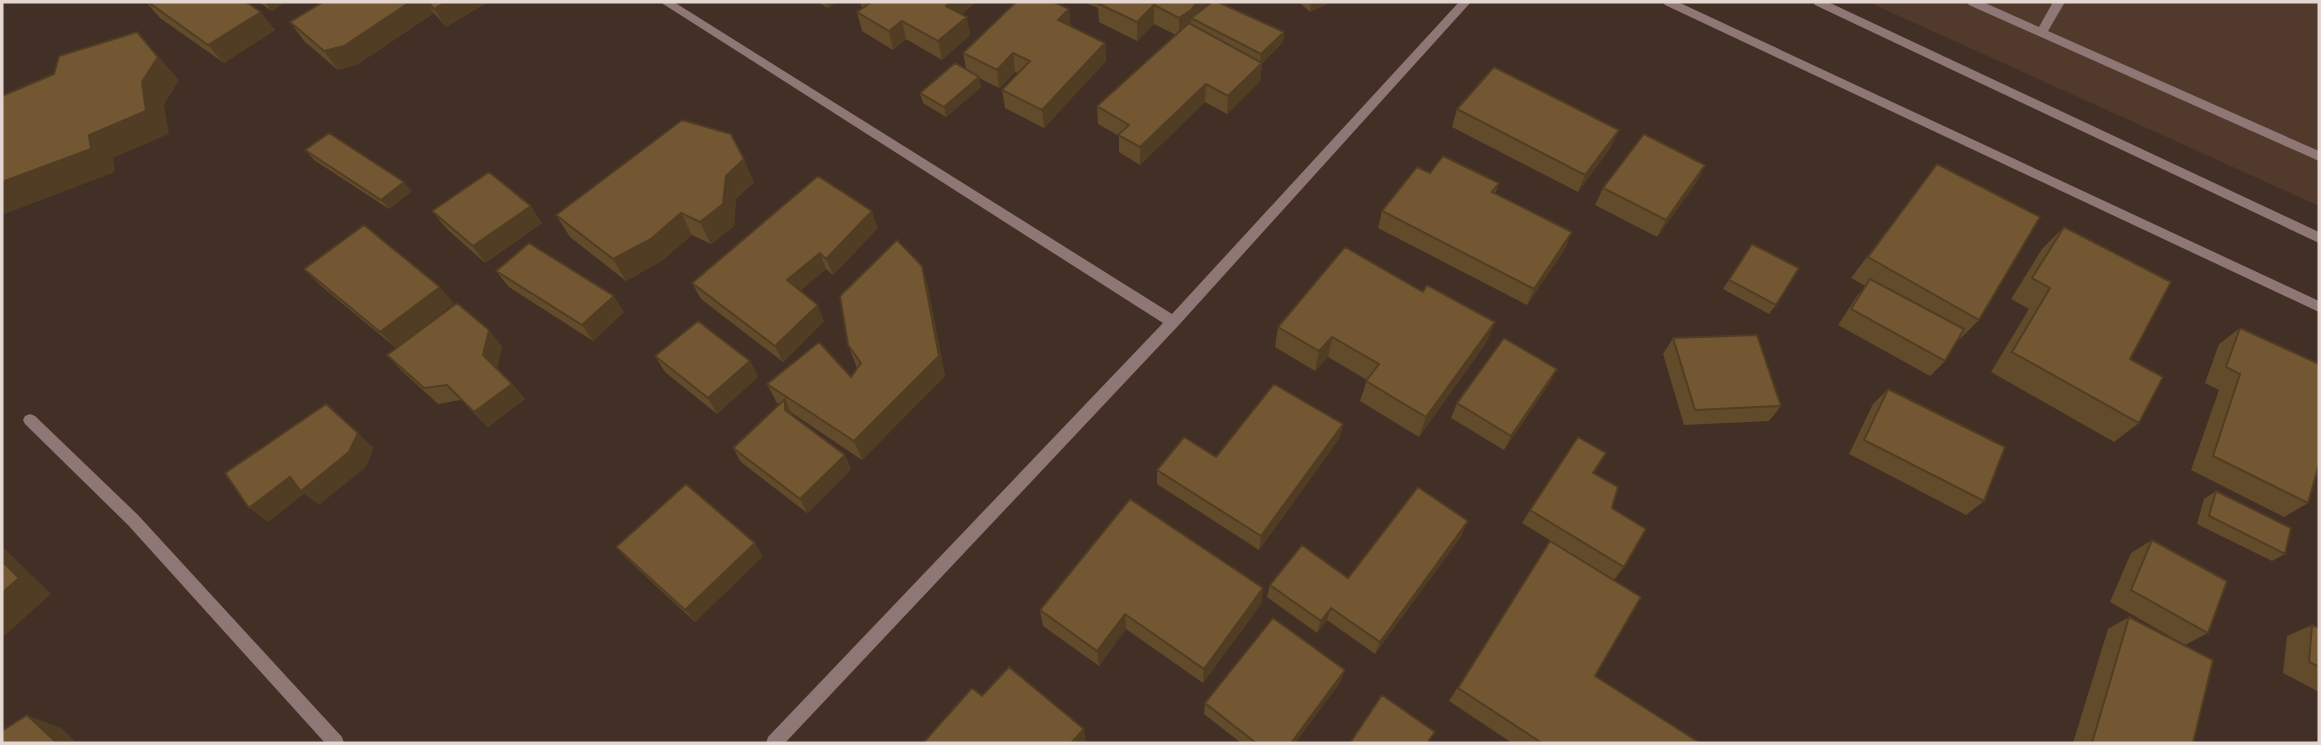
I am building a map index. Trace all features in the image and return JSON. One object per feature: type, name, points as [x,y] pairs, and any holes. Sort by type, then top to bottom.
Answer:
[{"type":"street","points":[[666,2],[1173,321]]},
{"type":"street","points":[[774,743],[1173,321],[1465,2]]},
{"type":"street","points":[[1669,2],[2319,307]]},
{"type":"street","points":[[1819,2],[2319,238]]},
{"type":"street","points":[[1973,2],[2319,156]]},
{"type":"street","points":[[2041,33],[2059,2]]},
{"type":"street","points":[[30,420],[133,520],[336,743]]},
{"type":"shaded area","points":[[1868,2],[2319,2],[2319,206]]},
{"type":"building","points":[[148,2],[246,2],[261,12],[208,45]]},
{"type":"building","points":[[323,2],[410,2],[344,46],[324,51],[290,22]]},
{"type":"building","points":[[428,2],[446,2],[434,9]]},
{"type":"building","points":[[871,2],[951,2],[946,6],[967,17],[938,41],[902,21],[889,31],[857,12]]},
{"type":"building","points":[[1016,2],[1054,2],[1069,9],[1058,20],[1105,43],[1042,110],[1002,90],[1030,61],[1013,53],[997,70],[963,53]]},
{"type":"building","points":[[1197,2],[1179,18],[1154,5],[1137,22],[1097,3]]},
{"type":"building","points":[[1212,2],[1218,2],[1284,32],[1261,54],[1191,18]]},
{"type":"building","points":[[1189,23],[1262,63],[1228,96],[1206,84],[1140,147],[1118,135],[1129,125],[1097,106]]},
{"type":"building","points":[[137,32],[158,57],[142,82],[146,111],[89,135],[91,149],[2,182],[2,96],[54,74],[59,56]]},
{"type":"building","points":[[955,63],[979,77],[944,107],[920,93]]},
{"type":"building","points":[[1494,67],[1619,130],[1585,175],[1457,109]]},
{"type":"building","points":[[682,120],[731,134],[744,159],[726,176],[723,204],[700,222],[681,213],[651,239],[613,259],[556,215]]},
{"type":"building","points":[[329,133],[404,182],[381,200],[305,150]]},
{"type":"building","points":[[1644,134],[1705,165],[1666,220],[1603,188]]},
{"type":"building","points":[[1443,156],[1499,183],[1492,192],[1572,232],[1534,289],[1382,211],[1417,167],[1430,173]]},
{"type":"building","points":[[1937,164],[2040,217],[1979,320],[1868,257]]},
{"type":"building","points":[[489,172],[531,206],[473,246],[432,211]]},
{"type":"building","points":[[818,176],[872,211],[826,259],[820,253],[787,280],[818,305],[775,346],[692,283]]},
{"type":"building","points":[[364,225],[440,287],[380,332],[304,269]]},
{"type":"building","points":[[2064,227],[2171,282],[2130,359],[2163,377],[2139,423],[2012,352],[2050,288],[2032,278]]},
{"type":"building","points":[[897,240],[922,266],[939,356],[854,441],[767,384],[819,342],[851,377],[861,363],[848,345],[840,296]]},
{"type":"building","points":[[529,243],[614,296],[582,325],[496,271]]},
{"type":"building","points":[[1752,244],[1799,268],[1776,305],[1729,280]]},
{"type":"building","points":[[1345,247],[1423,292],[1427,285],[1495,322],[1426,417],[1366,381],[1379,364],[1332,337],[1319,351],[1278,327]]},
{"type":"building","points":[[1870,279],[1964,329],[1945,361],[1851,309]]},
{"type":"building","points":[[457,303],[489,330],[483,355],[512,384],[474,412],[447,385],[424,388],[387,355]]},
{"type":"building","points":[[698,321],[750,361],[708,398],[655,356]]},
{"type":"building","points":[[2240,328],[2319,364],[2319,464],[2308,503],[2213,456],[2240,374],[2226,367]]},
{"type":"building","points":[[1757,335],[1781,406],[1695,410],[1673,338]]},
{"type":"building","points":[[1504,338],[1557,369],[1511,436],[1457,403]]},
{"type":"building","points":[[1274,384],[1343,424],[1261,536],[1157,470],[1184,437],[1216,457]]},
{"type":"building","points":[[1888,389],[2005,447],[1984,501],[1864,440]]},
{"type":"building","points":[[785,399],[785,410],[845,455],[800,499],[733,448]]},
{"type":"building","points":[[326,404],[358,433],[349,452],[301,491],[290,477],[249,508],[225,473]]},
{"type":"building","points":[[1578,437],[1606,453],[1593,473],[1618,487],[1612,508],[1646,529],[1624,567],[1530,510]]},
{"type":"building","points":[[686,484],[755,543],[685,610],[616,547]]},
{"type":"building","points":[[1418,487],[1468,521],[1380,642],[1331,608],[1321,621],[1270,585],[1302,545],[1348,578]]},
{"type":"building","points":[[2216,491],[2291,528],[2285,554],[2209,516]]},
{"type":"building","points":[[1130,499],[1263,588],[1204,669],[1125,614],[1097,651],[1040,610]]},
{"type":"building","points":[[2152,540],[2227,581],[2208,633],[2131,590]]},
{"type":"building","points":[[1550,541],[1641,597],[1595,676],[1700,743],[1542,743],[1458,688]]},
{"type":"building","points":[[2,561],[19,578],[2,593]]},
{"type":"building","points":[[2129,617],[2213,660],[2193,743],[2092,743]]},
{"type":"building","points":[[1273,618],[1345,670],[1291,743],[1256,743],[1205,703]]},
{"type":"building","points":[[2312,625],[2319,628],[2319,667],[2309,662]]},
{"type":"building","points":[[1009,667],[1084,729],[1071,743],[923,743],[972,688],[982,696]]},
{"type":"building","points":[[1382,695],[1435,732],[1427,743],[1350,743]]},
{"type":"building","points":[[27,715],[57,743],[2,743],[2,731]]}]
